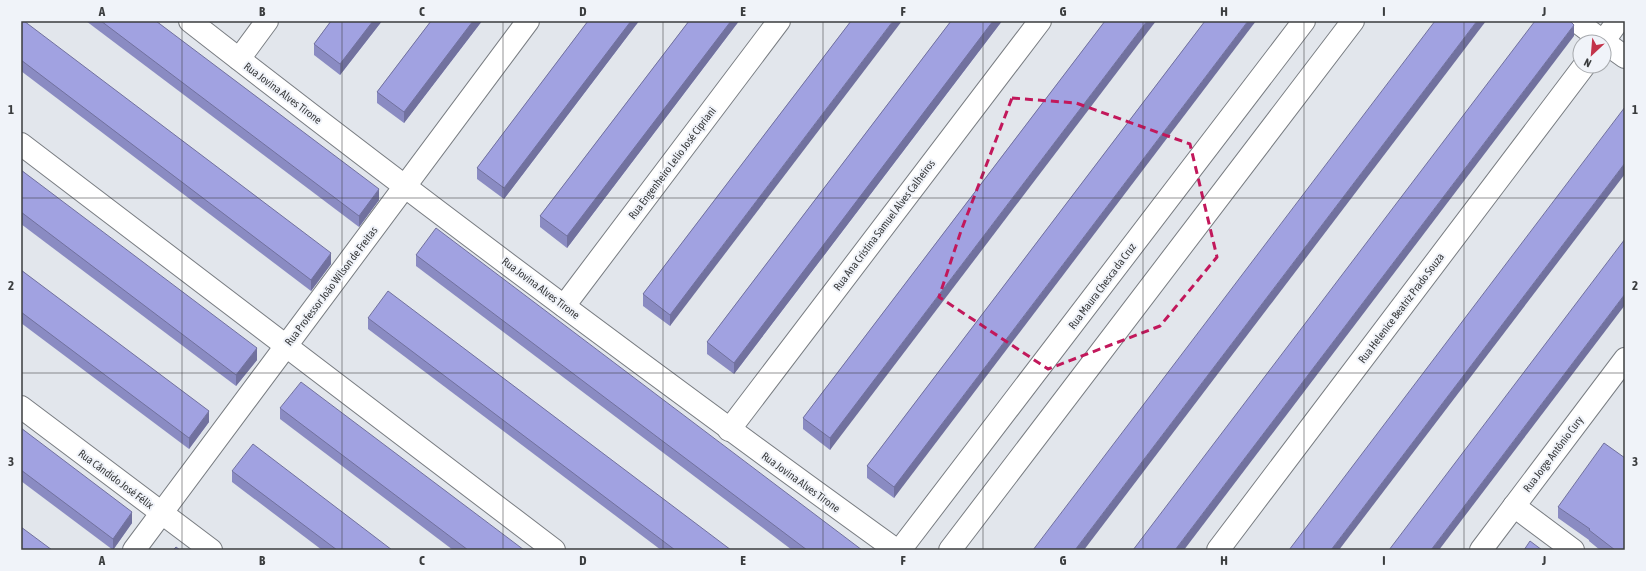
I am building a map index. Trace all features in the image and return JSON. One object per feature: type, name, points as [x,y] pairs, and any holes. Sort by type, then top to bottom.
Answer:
[{"type":"street","name":"Rua Jovina Alves Tirone","points":[[190,21],[406,187],[729,430],[896,550]]},
{"type":"street","points":[[239,59],[267,21]]},
{"type":"street","name":"Rua Professor João Wilson de Freitas","points":[[134,550],[406,187],[528,21]]},
{"type":"street","name":"Rua Engenheiro Lelio José Cipriani","points":[[564,306],[779,21]]},
{"type":"street","name":"Rua Ana Cristina Samuel Alves Calheiros","points":[[729,430],[1040,21]]},
{"type":"street","name":"Rua Maura Chesca da Cruz","points":[[900,550],[1304,21]]},
{"type":"street","points":[[950,550],[1353,21]]},
{"type":"street","points":[[1576,21],[1593,34]]},
{"type":"street","points":[[1609,34],[1618,21]]},
{"type":"street","points":[[1612,48],[1625,57]]},
{"type":"street","name":"Rua Helenice Beatriz Prado Souza","points":[[1218,550],[1578,74]]},
{"type":"street","points":[[21,144],[554,550]]},
{"type":"street","name":"Rua Jorge Antônio Cury","points":[[1481,550],[1625,359]]},
{"type":"street","name":"Rua Cândido José Félix","points":[[21,407],[210,550]]},
{"type":"street","points":[[1514,506],[1573,550]]},
{"type":"highlighted area","points":[[1012,98],[1076,103],[1190,144],[1217,257],[1160,326],[1048,369],[939,297],[961,231]]},
{"type":"building","points":[[21,21],[24,21],[331,253],[311,280],[21,60]]},
{"type":"building","points":[[101,21],[156,21],[379,189],[359,216]]},
{"type":"building","points":[[331,21],[373,21],[340,64],[314,44]]},
{"type":"building","points":[[431,21],[473,21],[404,112],[377,92]]},
{"type":"building","points":[[588,21],[631,21],[504,188],[477,168]]},
{"type":"building","points":[[689,21],[731,21],[567,236],[540,216]]},
{"type":"building","points":[[851,21],[893,21],[670,315],[643,294]]},
{"type":"building","points":[[951,21],[993,21],[734,363],[707,342]]},
{"type":"building","points":[[1105,21],[1147,21],[830,438],[803,418]]},
{"type":"building","points":[[1205,21],[1248,21],[894,487],[867,466]]},
{"type":"building","points":[[1435,21],[1477,21],[1075,550],[1033,550]]},
{"type":"building","points":[[1535,21],[1570,21],[1574,25],[1175,550],[1133,550]]},
{"type":"building","points":[[1625,107],[1625,163],[1331,550],[1289,550]]},
{"type":"building","points":[[21,170],[257,348],[236,375],[21,212]]},
{"type":"building","points":[[436,228],[862,550],[807,550],[416,255]]},
{"type":"building","points":[[1625,239],[1625,294],[1431,550],[1389,550]]},
{"type":"building","points":[[21,270],[209,411],[189,438],[21,312]]},
{"type":"building","points":[[388,291],[731,550],[675,550],[368,318]]},
{"type":"building","points":[[301,382],[524,550],[468,550],[280,408]]},
{"type":"building","points":[[21,428],[132,512],[113,539],[21,470]]},
{"type":"building","points":[[1604,443],[1625,458],[1625,550],[1615,550],[1589,530],[1590,529],[1558,507]]},
{"type":"building","points":[[253,444],[392,550],[337,550],[232,471]]},
{"type":"building","points":[[21,527],[52,550],[21,550]]},
{"type":"building","points":[[1530,541],[1542,550],[1524,550]]},
{"type":"building","points":[[176,547],[180,550],[173,550]]}]
